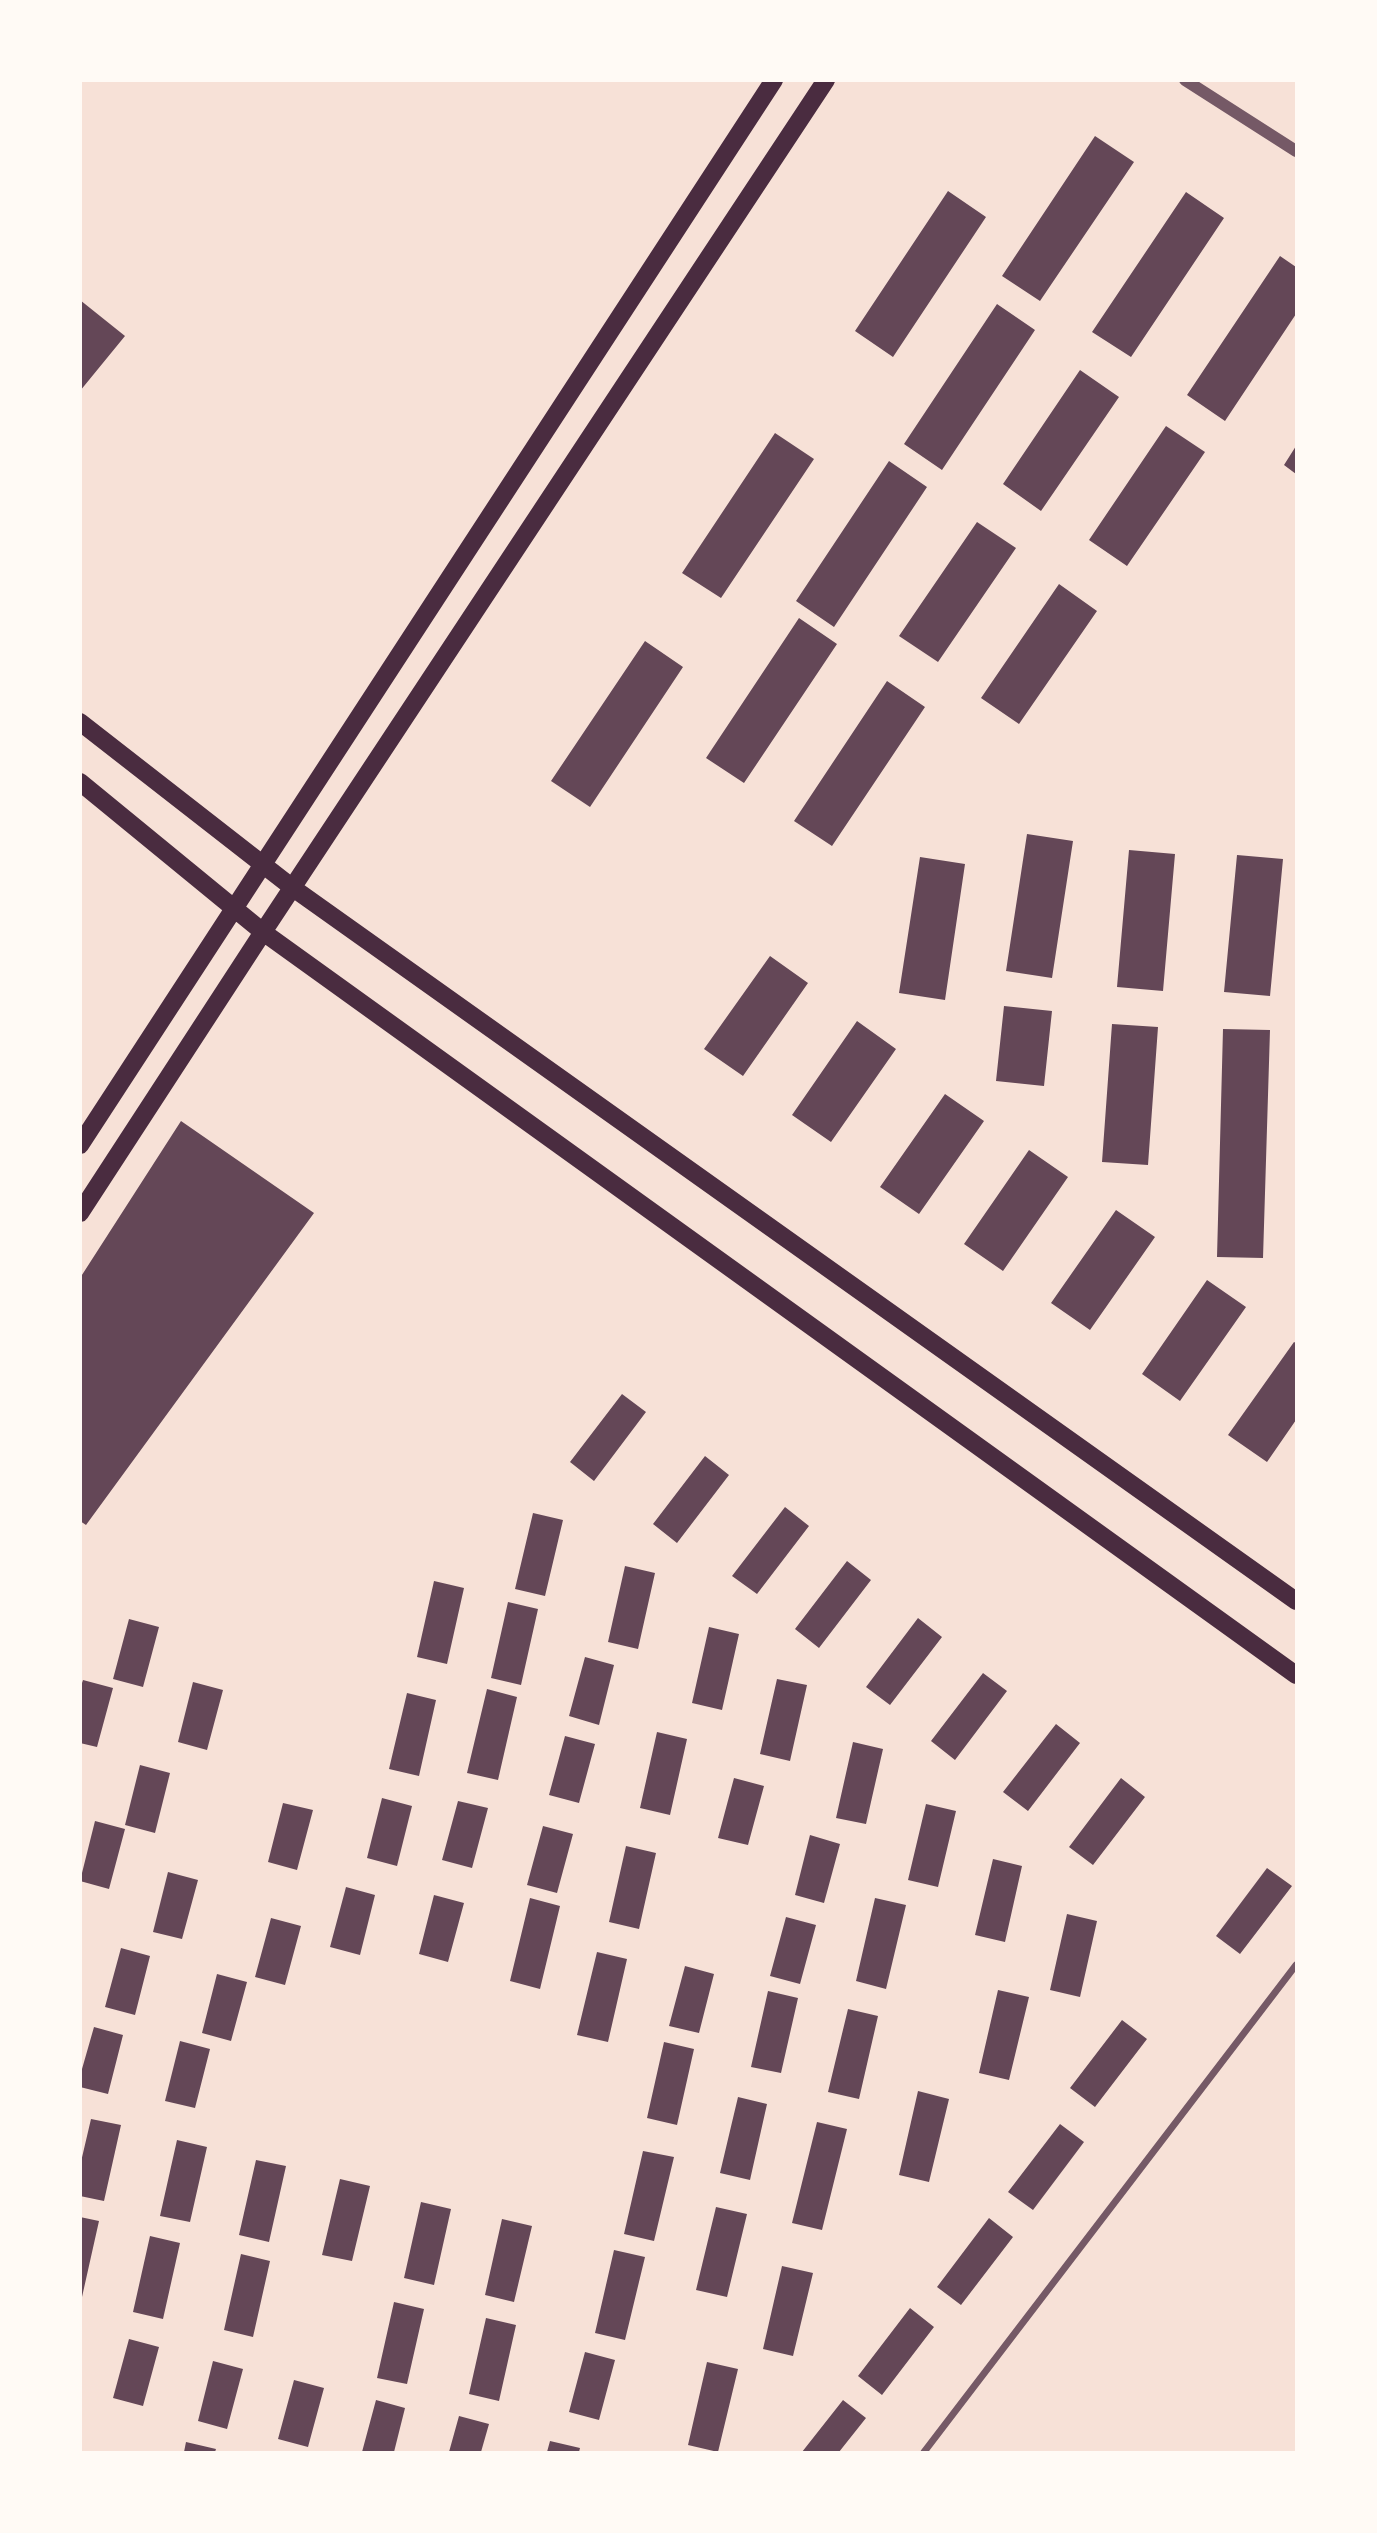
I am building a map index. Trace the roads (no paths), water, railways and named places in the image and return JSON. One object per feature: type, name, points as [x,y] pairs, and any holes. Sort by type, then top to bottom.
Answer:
[{"type":"main road","points":[[80,1146],[774,80]]},
{"type":"main road","points":[[80,1213],[826,80]]},
{"type":"main road","points":[[80,722],[293,888],[1297,1601]]},
{"type":"main road","points":[[80,782],[263,932],[1297,1675]]},
{"type":"street","points":[[1185,80],[1297,151]]},
{"type":"street","points":[[925,2452],[1297,1965]]}]
